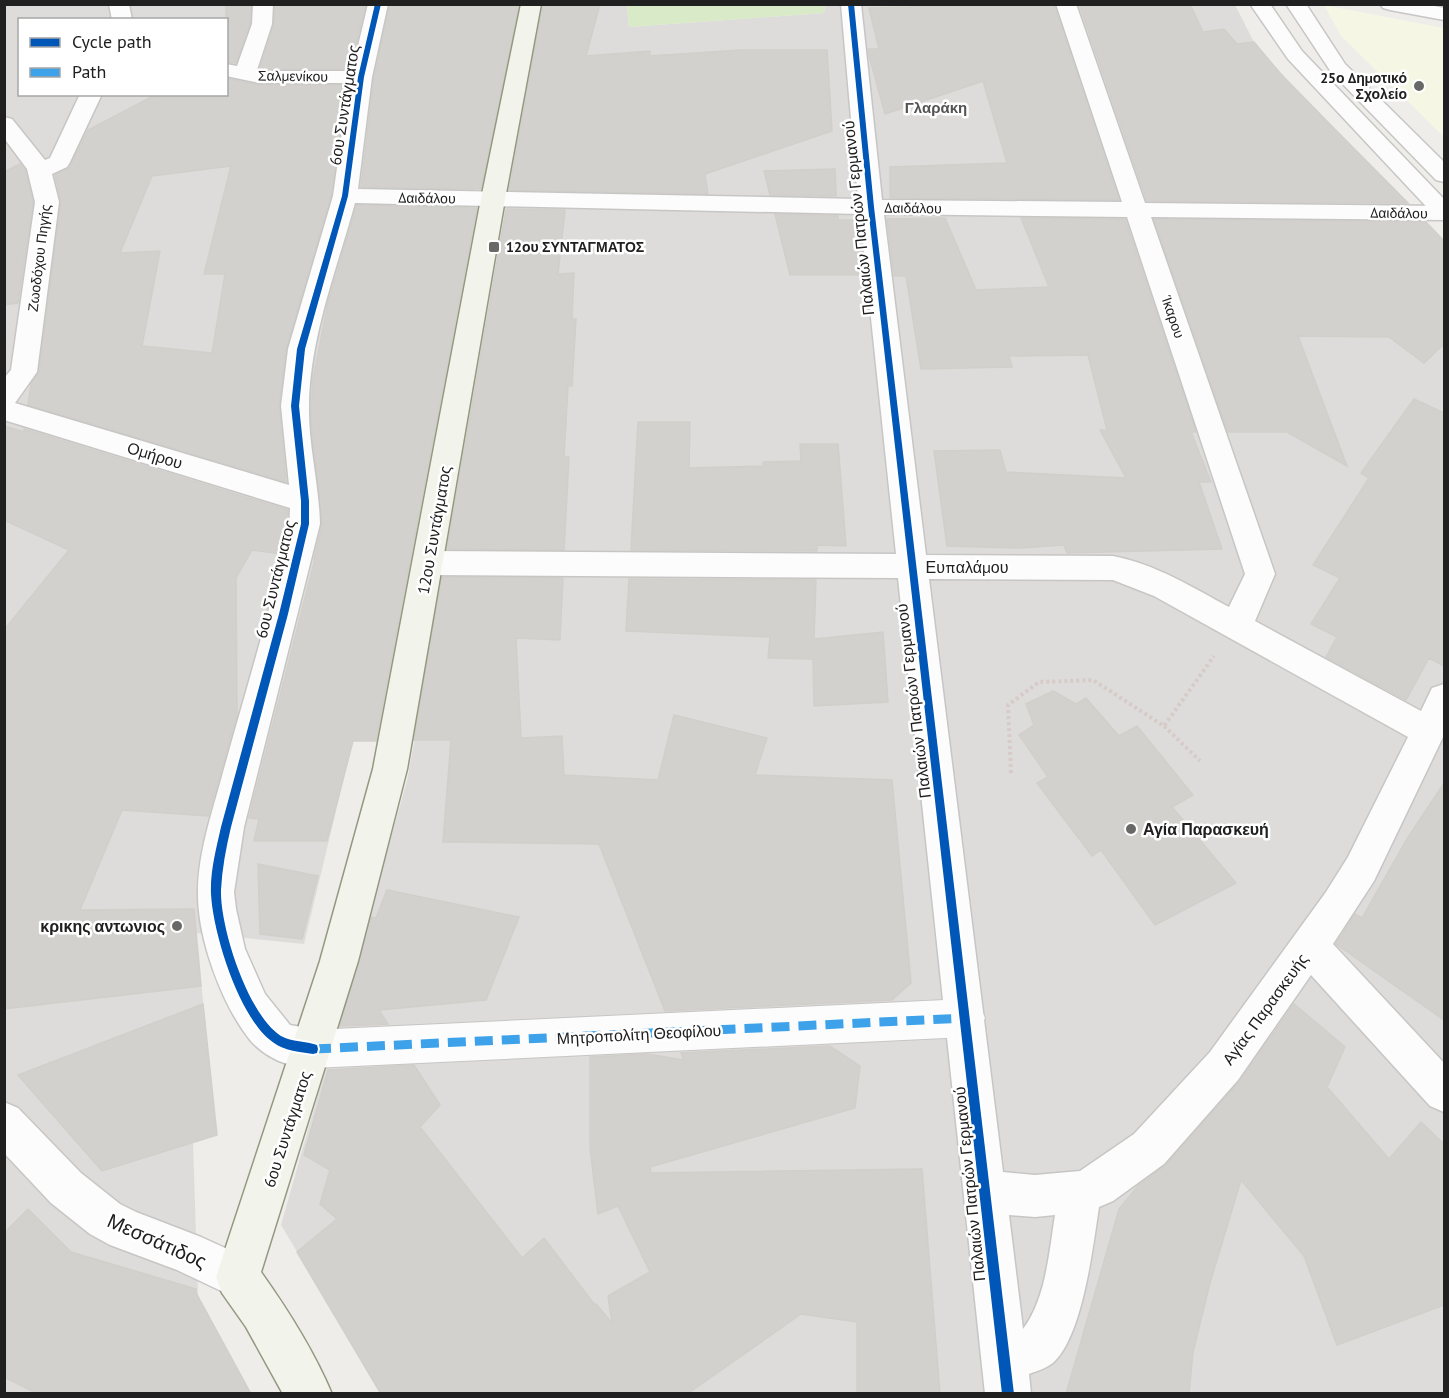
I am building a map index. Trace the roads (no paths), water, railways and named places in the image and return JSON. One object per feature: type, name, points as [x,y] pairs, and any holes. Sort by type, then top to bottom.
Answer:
[{"type":"main road","name":"12ου Συντάγματος","points":[[313,1049],[373,841],[390,769],[493,199],[531,4]]},
{"type":"main road","name":"6ου Συντάγματος","points":[[238,1277],[313,1049]]},
{"type":"main road","points":[[238,1277],[262,1311],[309,1394]]},
{"type":"street","points":[[236,72],[262,24],[263,4]]},
{"type":"street","name":"6ου Συντάγματος","points":[[313,1049],[275,1038],[243,994],[225,942],[217,910],[216,892],[232,803],[305,524],[296,393],[302,349],[345,196],[361,77],[378,4]]},
{"type":"street","name":"Παλαιών Πατρών Γερμανού","points":[[851,4],[871,207],[1006,1377]]},
{"type":"street","name":"Ίκαρου","points":[[1066,4],[1260,574],[1236,627]]},
{"type":"street","points":[[1260,4],[1309,70],[1444,213]]},
{"type":"street","points":[[1296,4],[1338,68],[1444,175]]},
{"type":"street","points":[[1390,4],[1444,14]]},
{"type":"street","name":"Σαλμενίκου","points":[[236,72],[295,78],[361,77]]},
{"type":"street","points":[[4,124],[33,155],[41,170],[59,162],[90,96]]},
{"type":"street","name":"Ζωοδόχου Πηγής","points":[[4,398],[24,372],[28,349],[46,202],[46,186],[41,170]]},
{"type":"street","name":"Δαιδάλου","points":[[345,196],[871,207],[1444,213]]},
{"type":"street","name":"Ομήρου","points":[[4,410],[305,501]]},
{"type":"street","name":"Ευπαλάμου","points":[[428,563],[1113,568],[1128,571],[1165,588],[1429,732]]},
{"type":"street","name":"Αγίας Παρασκευής","points":[[985,1191],[1035,1196],[1080,1192],[1098,1186],[1121,1172],[1156,1143],[1224,1066],[1311,947],[1361,869],[1444,698]]},
{"type":"street","points":[[1311,947],[1444,1092]]},
{"type":"street","name":"Μητροπολίτη Θεοφίλου","points":[[313,1049],[966,1018]]},
{"type":"street","name":"Μεσσάτιδος","points":[[4,1122],[66,1188],[105,1219],[124,1230],[186,1252],[238,1277]]},
{"type":"street","points":[[1006,1377],[1049,1333],[1071,1244],[1080,1192]]},
{"type":"place","name":"25ο Δημοτικό Σχολείο","points":[[1419,86]]},
{"type":"place","name":"12ου ΣΥΝΤΑΓΜΑΤΟΣ","points":[[494,247]]},
{"type":"place","name":"Αγία Παρασκευή","points":[[1131,829]]},
{"type":"place","name":"κρικης αντωνιος","points":[[177,926]]},
{"type":"district","name":"Γλαράκη","points":[[936,108]]}]
